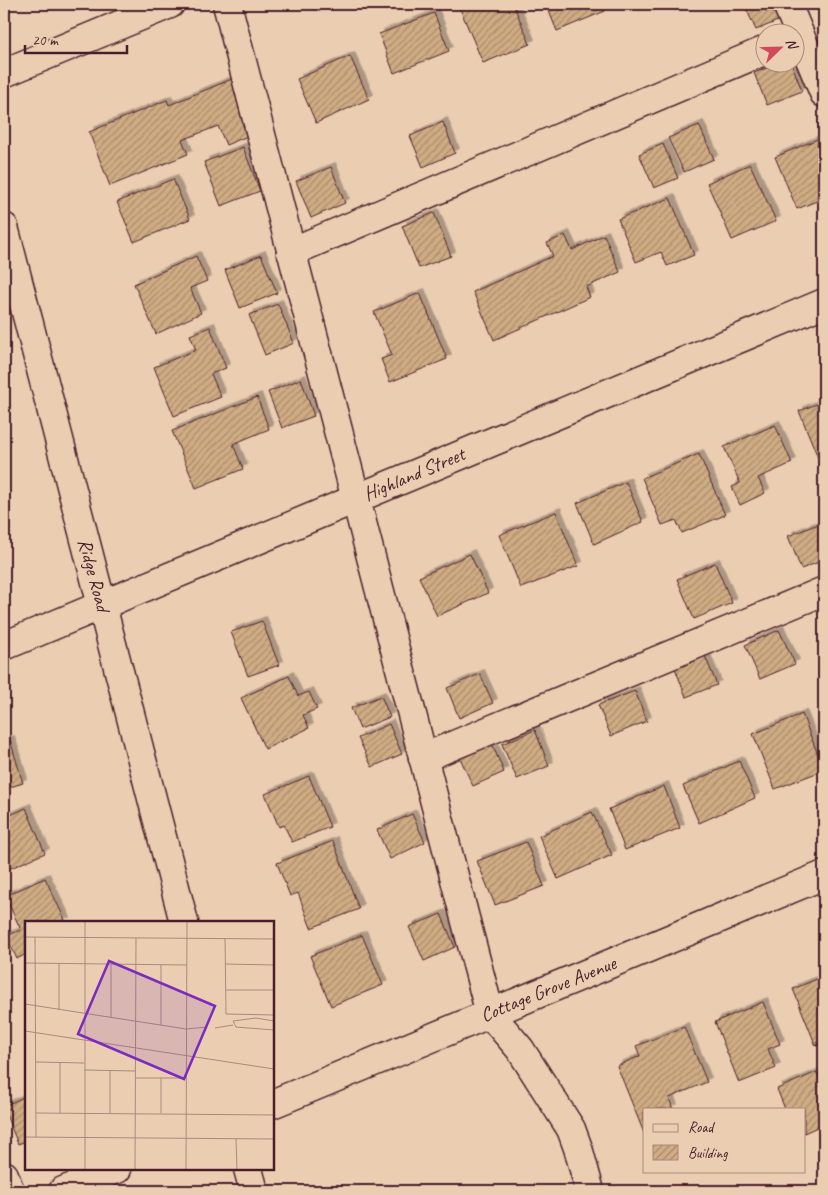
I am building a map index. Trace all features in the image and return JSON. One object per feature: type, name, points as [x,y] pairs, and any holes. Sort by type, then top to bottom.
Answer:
[{"type":"street","points":[[4,73],[170,4]]},
{"type":"street","points":[[227,4],[490,1014],[520,1049],[570,1129],[578,1148],[590,1191]]},
{"type":"street","points":[[787,4],[793,22]]},
{"type":"street","points":[[291,252],[756,54]]},
{"type":"street","points":[[806,54],[824,93]]},
{"type":"street","name":"Ridge Road","points":[[4,227],[184,921]]},
{"type":"street","name":"Highland Street","points":[[4,646],[824,303]]},
{"type":"street","points":[[423,758],[824,591]]},
{"type":"street","name":"Cottage Grove Avenue","points":[[274,1103],[824,875]]},
{"type":"street","points":[[63,1191],[115,1170]]},
{"type":"street","points":[[248,1170],[254,1191]]},
{"type":"street","points":[[4,1175],[10,1191]]},
{"type":"building","points":[[458,4],[513,4],[530,44],[483,63]]},
{"type":"building","points":[[546,4],[602,4],[605,11],[557,31]]},
{"type":"building","points":[[744,4],[773,4],[780,20],[775,22],[756,22],[756,30]]},
{"type":"building","points":[[434,13],[449,51],[394,73],[379,34]]},
{"type":"building","points":[[350,56],[369,99],[316,123],[297,79]]},
{"type":"building","points":[[795,72],[802,91],[767,105],[754,73]]},
{"type":"building","points":[[232,79],[255,133],[226,145],[218,126],[182,140],[188,154],[110,186],[89,132],[167,100],[169,105]]},
{"type":"building","points":[[443,122],[455,153],[423,167],[410,136]]},
{"type":"building","points":[[699,125],[714,159],[684,172],[668,138]]},
{"type":"building","points":[[820,138],[824,149],[824,198],[797,209],[775,157]]},
{"type":"building","points":[[663,144],[678,178],[654,188],[639,154]]},
{"type":"building","points":[[243,147],[260,191],[221,206],[204,162]]},
{"type":"building","points":[[750,164],[776,221],[732,240],[707,183]]},
{"type":"building","points":[[331,167],[345,203],[311,218],[296,181]]},
{"type":"building","points":[[173,179],[190,219],[134,242],[117,202]]},
{"type":"building","points":[[670,198],[694,255],[667,266],[661,252],[636,262],[618,219]]},
{"type":"building","points":[[434,213],[451,256],[419,268],[402,226]]},
{"type":"building","points":[[565,235],[572,250],[604,235],[620,272],[586,287],[590,297],[494,340],[473,292],[553,256],[547,243]]},
{"type":"building","points":[[261,255],[277,293],[240,308],[225,270]]},
{"type":"building","points":[[196,256],[207,281],[190,288],[201,313],[156,334],[134,284]]},
{"type":"building","points":[[420,293],[447,359],[390,382],[381,359],[392,355],[374,312]]},
{"type":"building","points":[[278,304],[294,343],[265,355],[249,315]]},
{"type":"building","points":[[210,327],[226,368],[211,374],[221,397],[174,416],[154,367],[196,350],[190,335]]},
{"type":"building","points":[[301,379],[314,416],[282,428],[268,392]]},
{"type":"building","points":[[257,397],[269,429],[233,444],[243,469],[196,488],[172,431]]},
{"type":"building","points":[[824,401],[824,457],[819,460],[799,411]]},
{"type":"building","points":[[775,425],[792,463],[758,478],[765,493],[740,505],[732,487],[740,483],[724,447]]},
{"type":"building","points":[[699,454],[725,515],[682,533],[676,520],[662,525],[642,478]]},
{"type":"building","points":[[626,482],[643,522],[594,544],[577,503]]},
{"type":"building","points":[[824,499],[824,512],[820,501]]},
{"type":"building","points":[[556,512],[578,566],[521,588],[499,535]]},
{"type":"building","points":[[821,523],[824,532],[824,560],[801,569],[788,536]]},
{"type":"building","points":[[470,554],[488,593],[437,616],[419,577]]},
{"type":"building","points":[[715,563],[732,603],[694,619],[677,579]]},
{"type":"building","points":[[262,621],[279,665],[248,676],[231,632]]},
{"type":"building","points":[[779,630],[795,664],[760,679],[745,645]]},
{"type":"building","points":[[705,656],[717,685],[686,697],[675,668]]},
{"type":"building","points":[[480,674],[493,703],[459,718],[447,688]]},
{"type":"building","points":[[289,676],[298,696],[309,692],[317,709],[303,715],[309,728],[265,749],[241,698]]},
{"type":"building","points":[[635,691],[647,721],[611,736],[598,705]]},
{"type":"building","points":[[381,696],[390,717],[360,729],[351,708]]},
{"type":"building","points":[[802,714],[824,770],[775,789],[753,734]]},
{"type":"building","points":[[389,724],[402,754],[372,767],[358,738]]},
{"type":"building","points":[[535,730],[549,766],[517,779],[502,744]]},
{"type":"building","points":[[10,740],[23,783],[4,789],[4,742]]},
{"type":"building","points":[[492,744],[504,772],[473,786],[460,758]]},
{"type":"building","points":[[739,761],[755,798],[699,823],[683,786]]},
{"type":"building","points":[[309,776],[330,827],[292,842],[284,825],[279,827],[265,794]]},
{"type":"building","points":[[664,786],[680,828],[625,850],[609,809]]},
{"type":"building","points":[[26,808],[45,853],[4,871],[4,818]]},
{"type":"building","points":[[592,812],[612,855],[558,879],[539,836]]},
{"type":"building","points":[[412,814],[425,842],[390,859],[377,830]]},
{"type":"building","points":[[333,841],[359,909],[311,928],[298,893],[290,896],[277,863]]},
{"type":"building","points":[[526,842],[544,886],[495,905],[477,861]]},
{"type":"building","points":[[45,878],[66,921],[25,921],[25,955],[17,959],[6,936],[21,930],[5,896]]},
{"type":"building","points":[[441,914],[455,947],[424,961],[409,927]]},
{"type":"building","points":[[362,935],[383,985],[331,1006],[310,956]]},
{"type":"building","points":[[824,976],[824,1043],[816,1046],[793,989]]},
{"type":"building","points":[[763,1002],[780,1044],[768,1049],[776,1068],[739,1083],[715,1022]]},
{"type":"building","points":[[684,1027],[707,1082],[669,1098],[673,1108],[643,1108],[643,1131],[617,1066],[640,1056],[636,1046]]},
{"type":"building","points":[[817,1072],[824,1089],[824,1124],[806,1132],[806,1108],[785,1108],[777,1089]]},
{"type":"building","points":[[25,1096],[25,1141],[18,1144],[4,1106]]}]
